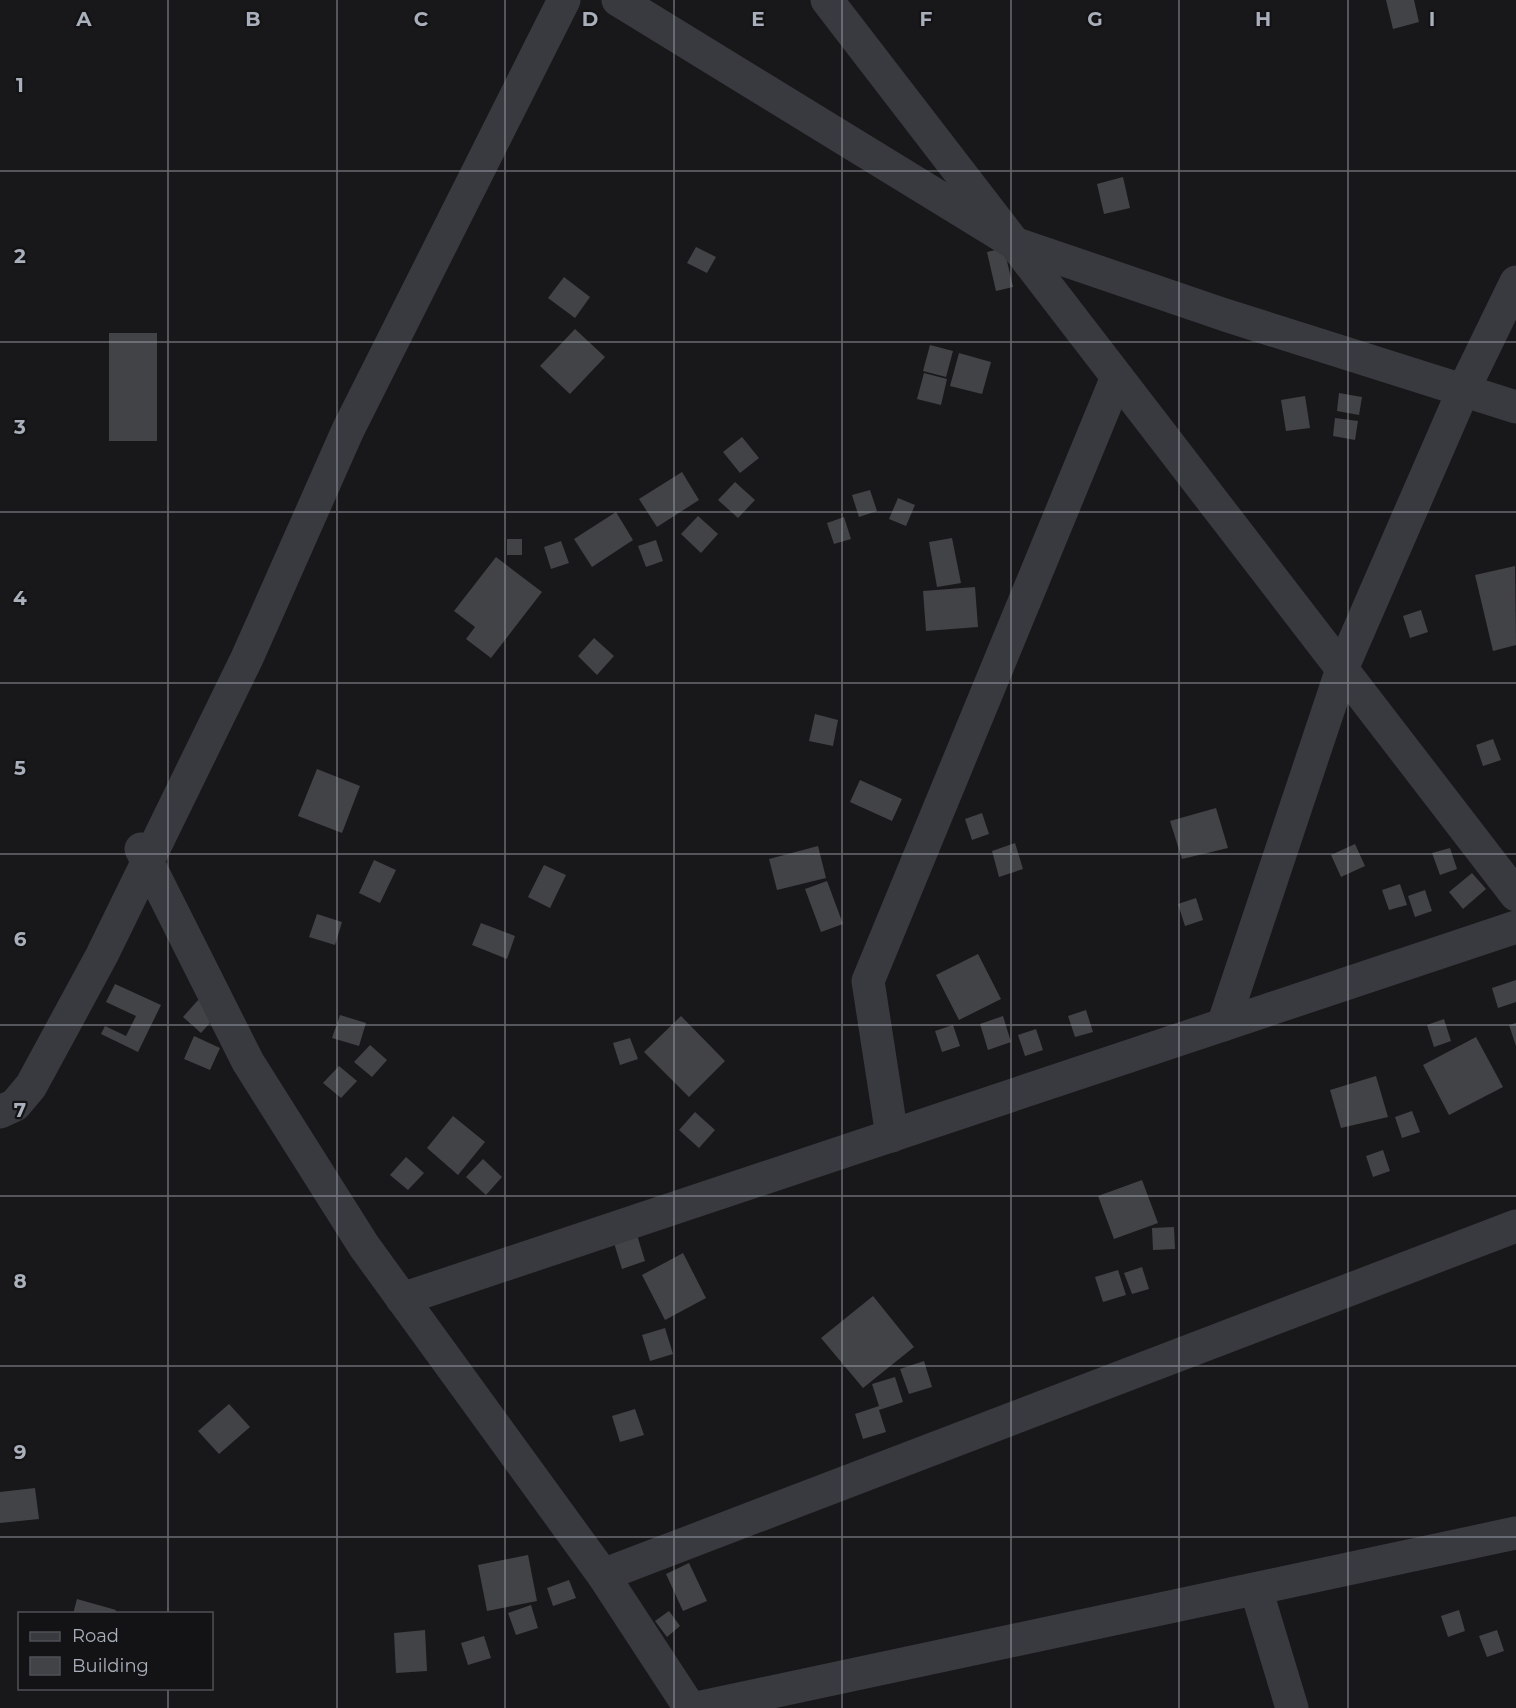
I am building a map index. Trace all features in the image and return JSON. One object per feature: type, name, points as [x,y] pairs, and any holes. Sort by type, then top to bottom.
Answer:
[{"type":"street","points":[[0,1112],[15,1105],[31,1086],[102,955],[143,854],[247,658],[348,430],[564,0]]},
{"type":"street","points":[[618,0],[1014,243],[1225,315],[1516,407]]},
{"type":"street","points":[[827,0],[1516,895]]},
{"type":"street","points":[[1223,1025],[1342,669],[1463,390],[1516,282]]},
{"type":"street","points":[[892,1136],[868,981],[1117,377]]},
{"type":"street","points":[[143,854],[248,1062],[363,1246],[603,1575],[690,1708]]},
{"type":"street","points":[[402,1299],[1516,927]]},
{"type":"street","points":[[603,1575],[1516,1226]]},
{"type":"street","points":[[697,1708],[1516,1533]]},
{"type":"street","points":[[1256,1589],[1292,1708]]},
{"type":"building","points":[[1386,0],[1414,0],[1419,22],[1393,29]]},
{"type":"building","points":[[1123,177],[1130,208],[1104,214],[1097,184]]},
{"type":"building","points":[[696,247],[716,257],[707,273],[687,263]]},
{"type":"building","points":[[1004,248],[1013,287],[996,291],[987,252]]},
{"type":"building","points":[[564,277],[590,297],[575,318],[548,298]]},
{"type":"building","points":[[575,329],[605,357],[570,394],[540,366]]},
{"type":"building","points":[[109,333],[157,333],[157,441],[109,441]]},
{"type":"building","points":[[930,345],[953,351],[946,377],[923,371]]},
{"type":"building","points":[[959,353],[991,362],[982,394],[950,386]]},
{"type":"building","points":[[924,373],[947,379],[941,405],[917,399]]},
{"type":"building","points":[[1339,393],[1362,397],[1359,415],[1337,411]]},
{"type":"building","points":[[1305,396],[1310,428],[1286,431],[1281,400]]},
{"type":"building","points":[[1335,418],[1358,421],[1355,440],[1333,436]]},
{"type":"building","points":[[742,437],[759,458],[740,473],[723,452]]},
{"type":"building","points":[[682,472],[699,500],[657,527],[639,499]]},
{"type":"building","points":[[735,482],[755,500],[738,518],[718,500]]},
{"type":"building","points":[[870,490],[877,511],[859,517],[852,495]]},
{"type":"building","points":[[898,498],[915,505],[906,526],[889,519]]},
{"type":"building","points":[[616,512],[633,540],[592,567],[574,539]]},
{"type":"building","points":[[698,516],[718,534],[701,553],[681,534]]},
{"type":"building","points":[[844,517],[851,539],[834,544],[827,523]]},
{"type":"building","points":[[952,538],[961,583],[937,587],[929,542]]},
{"type":"building","points":[[507,539],[522,539],[522,555],[507,555]]},
{"type":"building","points":[[656,540],[663,561],[646,567],[638,546]]},
{"type":"building","points":[[561,541],[569,563],[551,569],[544,547]]},
{"type":"building","points":[[496,557],[542,592],[491,658],[466,639],[475,627],[454,611]]},
{"type":"building","points":[[1515,566],[1516,645],[1493,651],[1475,575]]},
{"type":"building","points":[[975,587],[978,627],[926,631],[923,591]]},
{"type":"building","points":[[1421,610],[1428,632],[1410,638],[1403,616]]},
{"type":"building","points":[[594,638],[614,656],[597,675],[578,656]]},
{"type":"building","points":[[815,714],[838,720],[833,746],[809,741]]},
{"type":"building","points":[[1493,739],[1501,760],[1483,766],[1476,745]]},
{"type":"building","points":[[317,769],[360,786],[342,833],[298,816]]},
{"type":"building","points":[[860,780],[902,799],[892,821],[850,802]]},
{"type":"building","points":[[1216,808],[1228,848],[1182,859],[1170,821]]},
{"type":"building","points":[[982,813],[989,834],[972,840],[965,819]]},
{"type":"building","points":[[1015,843],[1023,869],[999,877],[992,851]]},
{"type":"building","points":[[1355,844],[1365,866],[1341,877],[1331,855]]},
{"type":"building","points":[[818,846],[826,878],[777,890],[769,859]]},
{"type":"building","points":[[1450,848],[1457,869],[1440,875],[1432,853]]},
{"type":"building","points":[[374,860],[396,870],[380,903],[359,893]]},
{"type":"building","points":[[544,865],[566,875],[550,908],[528,897]]},
{"type":"building","points":[[1472,873],[1486,889],[1463,909],[1449,892]]},
{"type":"building","points":[[827,881],[843,924],[821,932],[805,889]]},
{"type":"building","points":[[1400,884],[1407,905],[1389,910],[1382,890]]},
{"type":"building","points":[[1425,890],[1432,911],[1415,917],[1408,896]]},
{"type":"building","points":[[1196,898],[1203,920],[1185,926],[1178,904]]},
{"type":"building","points":[[317,914],[342,922],[335,945],[309,937]]},
{"type":"building","points":[[481,923],[515,936],[507,959],[472,945]]},
{"type":"building","points":[[978,954],[1001,999],[959,1020],[936,975]]},
{"type":"building","points":[[1516,980],[1516,1002],[1498,1008],[1492,988]]},
{"type":"building","points":[[115,984],[161,1005],[138,1052],[101,1034],[105,1026],[126,1036],[136,1016],[106,1002]]},
{"type":"building","points":[[199,999],[217,1015],[201,1033],[183,1017]]},
{"type":"building","points":[[1086,1010],[1093,1032],[1075,1037],[1068,1016]]},
{"type":"building","points":[[340,1015],[366,1023],[359,1046],[332,1038]]},
{"type":"building","points":[[681,1016],[725,1061],[689,1097],[644,1052]]},
{"type":"building","points":[[1003,1016],[1011,1042],[988,1050],[980,1024]]},
{"type":"building","points":[[1444,1019],[1451,1041],[1434,1047],[1427,1025]]},
{"type":"building","points":[[1516,1023],[1516,1046],[1509,1025]]},
{"type":"building","points":[[953,1025],[960,1046],[942,1052],[935,1031]]},
{"type":"building","points":[[1036,1029],[1043,1050],[1025,1056],[1018,1035]]},
{"type":"building","points":[[194,1036],[220,1048],[210,1070],[184,1059]]},
{"type":"building","points":[[1476,1037],[1503,1087],[1449,1115],[1423,1065]]},
{"type":"building","points":[[630,1038],[638,1059],[620,1065],[613,1043]]},
{"type":"building","points":[[370,1045],[387,1060],[372,1077],[354,1062]]},
{"type":"building","points":[[339,1066],[357,1081],[341,1098],[323,1083]]},
{"type":"building","points":[[1376,1076],[1388,1117],[1341,1128],[1330,1090]]},
{"type":"building","points":[[1412,1111],[1420,1132],[1402,1138],[1395,1117]]},
{"type":"building","points":[[695,1112],[715,1130],[699,1148],[679,1130]]},
{"type":"building","points":[[453,1116],[485,1142],[458,1175],[427,1148]]},
{"type":"building","points":[[1383,1150],[1390,1171],[1373,1177],[1366,1156]]},
{"type":"building","points":[[406,1157],[424,1173],[408,1190],[390,1175]]},
{"type":"building","points":[[483,1159],[502,1177],[486,1195],[466,1177]]},
{"type":"building","points":[[1142,1180],[1158,1223],[1114,1239],[1098,1196]]},
{"type":"building","points":[[1174,1227],[1175,1249],[1153,1250],[1152,1228]]},
{"type":"building","points":[[637,1235],[645,1261],[622,1269],[614,1243]]},
{"type":"building","points":[[683,1253],[706,1298],[665,1320],[642,1275]]},
{"type":"building","points":[[1142,1267],[1149,1289],[1132,1294],[1124,1273]]},
{"type":"building","points":[[1118,1270],[1126,1295],[1103,1302],[1095,1277]]},
{"type":"building","points":[[873,1296],[914,1347],[863,1388],[821,1338]]},
{"type":"building","points":[[665,1328],[673,1354],[650,1361],[642,1335]]},
{"type":"building","points":[[924,1361],[932,1387],[909,1394],[900,1369]]},
{"type":"building","points":[[895,1377],[903,1402],[879,1410],[886,1432],[863,1439],[855,1414],[879,1406],[872,1384]]},
{"type":"building","points":[[229,1404],[250,1427],[219,1454],[198,1431]]},
{"type":"building","points":[[635,1409],[644,1435],[620,1442],[612,1416]]},
{"type":"building","points":[[35,1488],[39,1519],[0,1523],[0,1492]]},
{"type":"building","points":[[528,1555],[537,1601],[487,1611],[478,1565]]},
{"type":"building","points":[[689,1563],[707,1601],[683,1611],[666,1574]]},
{"type":"building","points":[[569,1580],[576,1598],[553,1606],[547,1588]]},
{"type":"building","points":[[77,1599],[116,1610],[116,1612],[74,1612]]},
{"type":"building","points":[[531,1605],[538,1628],[516,1635],[508,1613]]},
{"type":"building","points":[[1459,1610],[1465,1631],[1448,1637],[1441,1616]]},
{"type":"building","points":[[669,1611],[680,1626],[667,1637],[655,1621]]},
{"type":"building","points":[[425,1630],[427,1671],[396,1673],[394,1633]]},
{"type":"building","points":[[1497,1630],[1504,1651],[1487,1657],[1479,1636]]},
{"type":"building","points":[[484,1636],[491,1658],[468,1665],[461,1643]]}]
